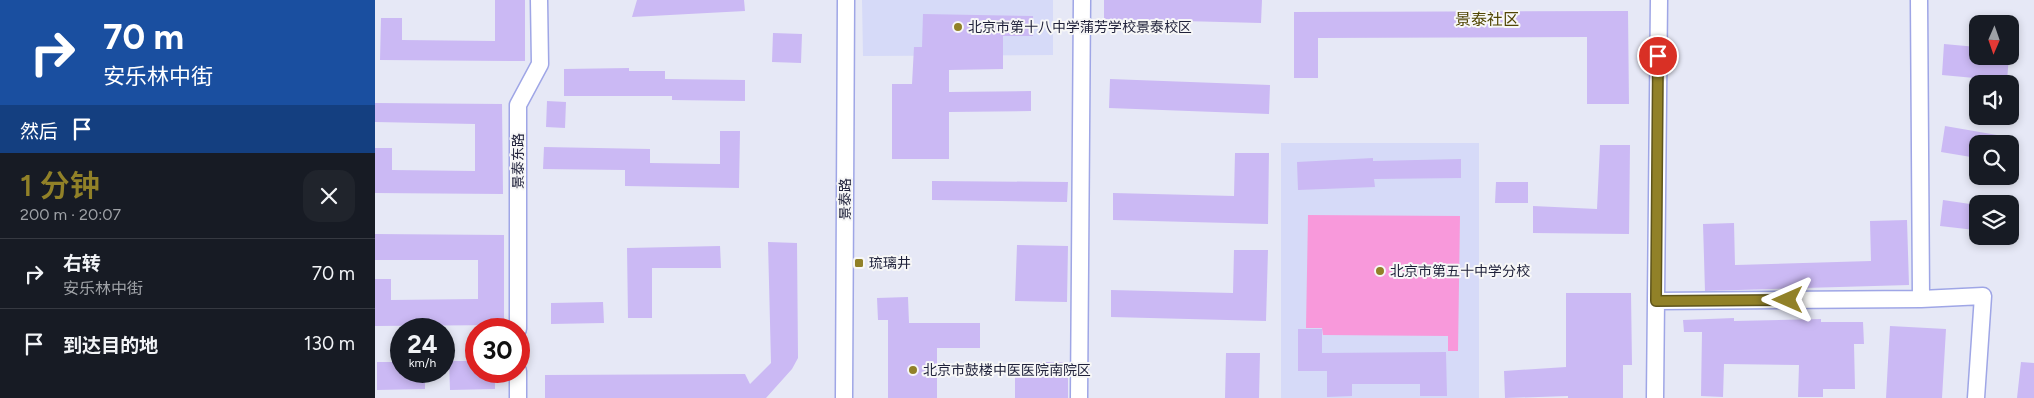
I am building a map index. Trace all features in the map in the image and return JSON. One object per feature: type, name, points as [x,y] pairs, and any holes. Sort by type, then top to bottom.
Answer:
[{"type":"street","name":"景泰东路","points":[[518,318],[518,105],[540,64],[539,0]]},
{"type":"street","name":"景泰路","points":[[843,398],[846,0]]},
{"type":"street","points":[[1079,398],[1082,0]]},
{"type":"street","points":[[1655,398],[1659,0]]},
{"type":"street","points":[[1919,0],[1921,299]]},
{"type":"street","points":[[1656,301],[1921,299],[1983,296],[1976,398]]},
{"type":"street","points":[[518,383],[518,398]]},
{"type":"shaded area","name":"北京市第十八中学蒲芳学校景泰校区","points":[[862,0],[1053,0],[1053,55],[863,56]]},
{"type":"shaded area","name":"北京市第五十中学分校","points":[[1281,143],[1479,143],[1479,398],[1281,398]]},
{"type":"shaded area","points":[[1308,215],[1460,216],[1458,351],[1448,351],[1448,336],[1323,335],[1322,328],[1306,328]]},
{"type":"building","points":[[495,0],[525,0],[525,61],[380,60],[381,18],[402,18],[402,40],[495,41]]},
{"type":"building","points":[[637,0],[744,0],[745,11],[632,17]]},
{"type":"building","points":[[1104,0],[1262,0],[1261,23],[1104,19]]},
{"type":"building","points":[[1628,11],[1629,104],[1587,104],[1587,37],[1318,38],[1318,78],[1294,78],[1294,12]]},
{"type":"building","points":[[923,14],[1033,16],[1033,36],[1003,36],[1003,69],[949,70],[949,92],[1031,91],[1031,111],[949,112],[949,159],[892,159],[892,84],[912,84],[914,47],[922,47]]},
{"type":"building","points":[[773,33],[802,34],[801,63],[772,62]]},
{"type":"building","points":[[1944,44],[1969,46],[1969,65],[2008,65],[2007,75],[1969,75],[1969,77],[1942,75]]},
{"type":"building","points":[[629,68],[629,71],[665,71],[665,79],[745,80],[745,101],[672,100],[672,96],[564,96],[564,69]]},
{"type":"building","points":[[1110,79],[1270,85],[1269,114],[1109,108]]},
{"type":"building","points":[[547,101],[566,102],[565,128],[546,127]]},
{"type":"building","points":[[375,103],[502,104],[503,194],[375,193],[375,148],[392,148],[392,170],[475,171],[475,124],[375,122]]},
{"type":"building","points":[[1945,126],[1997,135],[1969,135],[1969,157],[1941,152]]},
{"type":"building","points":[[720,131],[740,131],[739,188],[625,186],[625,170],[543,169],[544,147],[650,149],[650,163],[720,164]]},
{"type":"building","points":[[1600,145],[1630,145],[1629,234],[1533,233],[1533,206],[1597,209]]},
{"type":"building","points":[[1235,153],[1269,153],[1268,224],[1113,220],[1113,193],[1234,196]]},
{"type":"building","points":[[1373,158],[1373,161],[1461,159],[1461,178],[1374,179],[1375,187],[1298,190],[1297,162]]},
{"type":"building","points":[[932,181],[1068,182],[1067,202],[932,200]]},
{"type":"building","points":[[1496,182],[1528,182],[1528,203],[1495,203]]},
{"type":"building","points":[[1943,200],[1969,204],[1969,229],[1940,226]]},
{"type":"building","points":[[1907,220],[1909,285],[1705,291],[1703,224],[1734,223],[1735,265],[1871,261],[1870,221]]},
{"type":"building","points":[[375,234],[504,235],[504,318],[465,318],[465,325],[455,325],[455,318],[390,318],[390,326],[375,326],[375,279],[391,279],[391,300],[478,299],[478,260],[375,260]]},
{"type":"building","points":[[768,242],[797,243],[798,358],[792,369],[766,398],[545,398],[545,375],[745,374],[750,384],[771,363]]},
{"type":"building","points":[[1017,245],[1068,246],[1067,302],[1015,301]]},
{"type":"building","points":[[720,246],[721,268],[652,268],[652,318],[628,318],[627,248]]},
{"type":"building","points":[[1234,250],[1268,250],[1266,321],[1111,317],[1111,290],[1233,293]]},
{"type":"building","points":[[1566,293],[1631,293],[1632,365],[1623,365],[1623,398],[1568,398],[1568,396],[1505,398],[1504,371],[1566,367]]},
{"type":"building","name":"北京市鼓楼中医医院南院区","points":[[908,297],[909,323],[980,323],[980,348],[937,348],[937,398],[888,398],[888,320],[878,320],[877,298]]},
{"type":"building","points":[[603,302],[604,323],[551,324],[551,303]]},
{"type":"building","points":[[1734,318],[1734,321],[1821,319],[1821,322],[1863,322],[1864,344],[1854,344],[1855,389],[1823,389],[1823,397],[1798,397],[1799,365],[1724,364],[1723,397],[1701,396],[1702,332],[1684,332],[1683,320]]},
{"type":"building","points":[[1890,326],[1946,329],[1942,398],[1886,398]]},
{"type":"building","points":[[1298,329],[1322,329],[1322,353],[1446,352],[1447,396],[1420,396],[1420,384],[1352,384],[1352,396],[1327,397],[1327,371],[1298,371]]},
{"type":"building","points":[[1226,353],[1260,353],[1259,398],[1225,398]]},
{"type":"building","points":[[455,361],[465,361],[465,383],[495,383],[495,389],[450,390],[450,383],[455,383]]},
{"type":"building","points":[[377,362],[390,362],[390,383],[425,383],[425,389],[377,390]]},
{"type":"building","points":[[1015,362],[1068,362],[1068,398],[1015,398]]},
{"type":"building","points":[[2021,362],[2034,363],[2034,398],[2017,398]]},
{"type":"place","name":"北京市第十八中学蒲芳学校景泰校区","points":[[958,27]]},
{"type":"place","name":"琉璃井","points":[[859,263]]},
{"type":"place","name":"北京市第五十中学分校","points":[[1380,271]]},
{"type":"place","name":"北京市鼓楼中医医院南院区","points":[[913,370]]},
{"type":"district","name":"景泰社区","points":[[1487,19]]},
{"type":"route","points":[[1658,56],[1656,301],[1788,300]]}]
